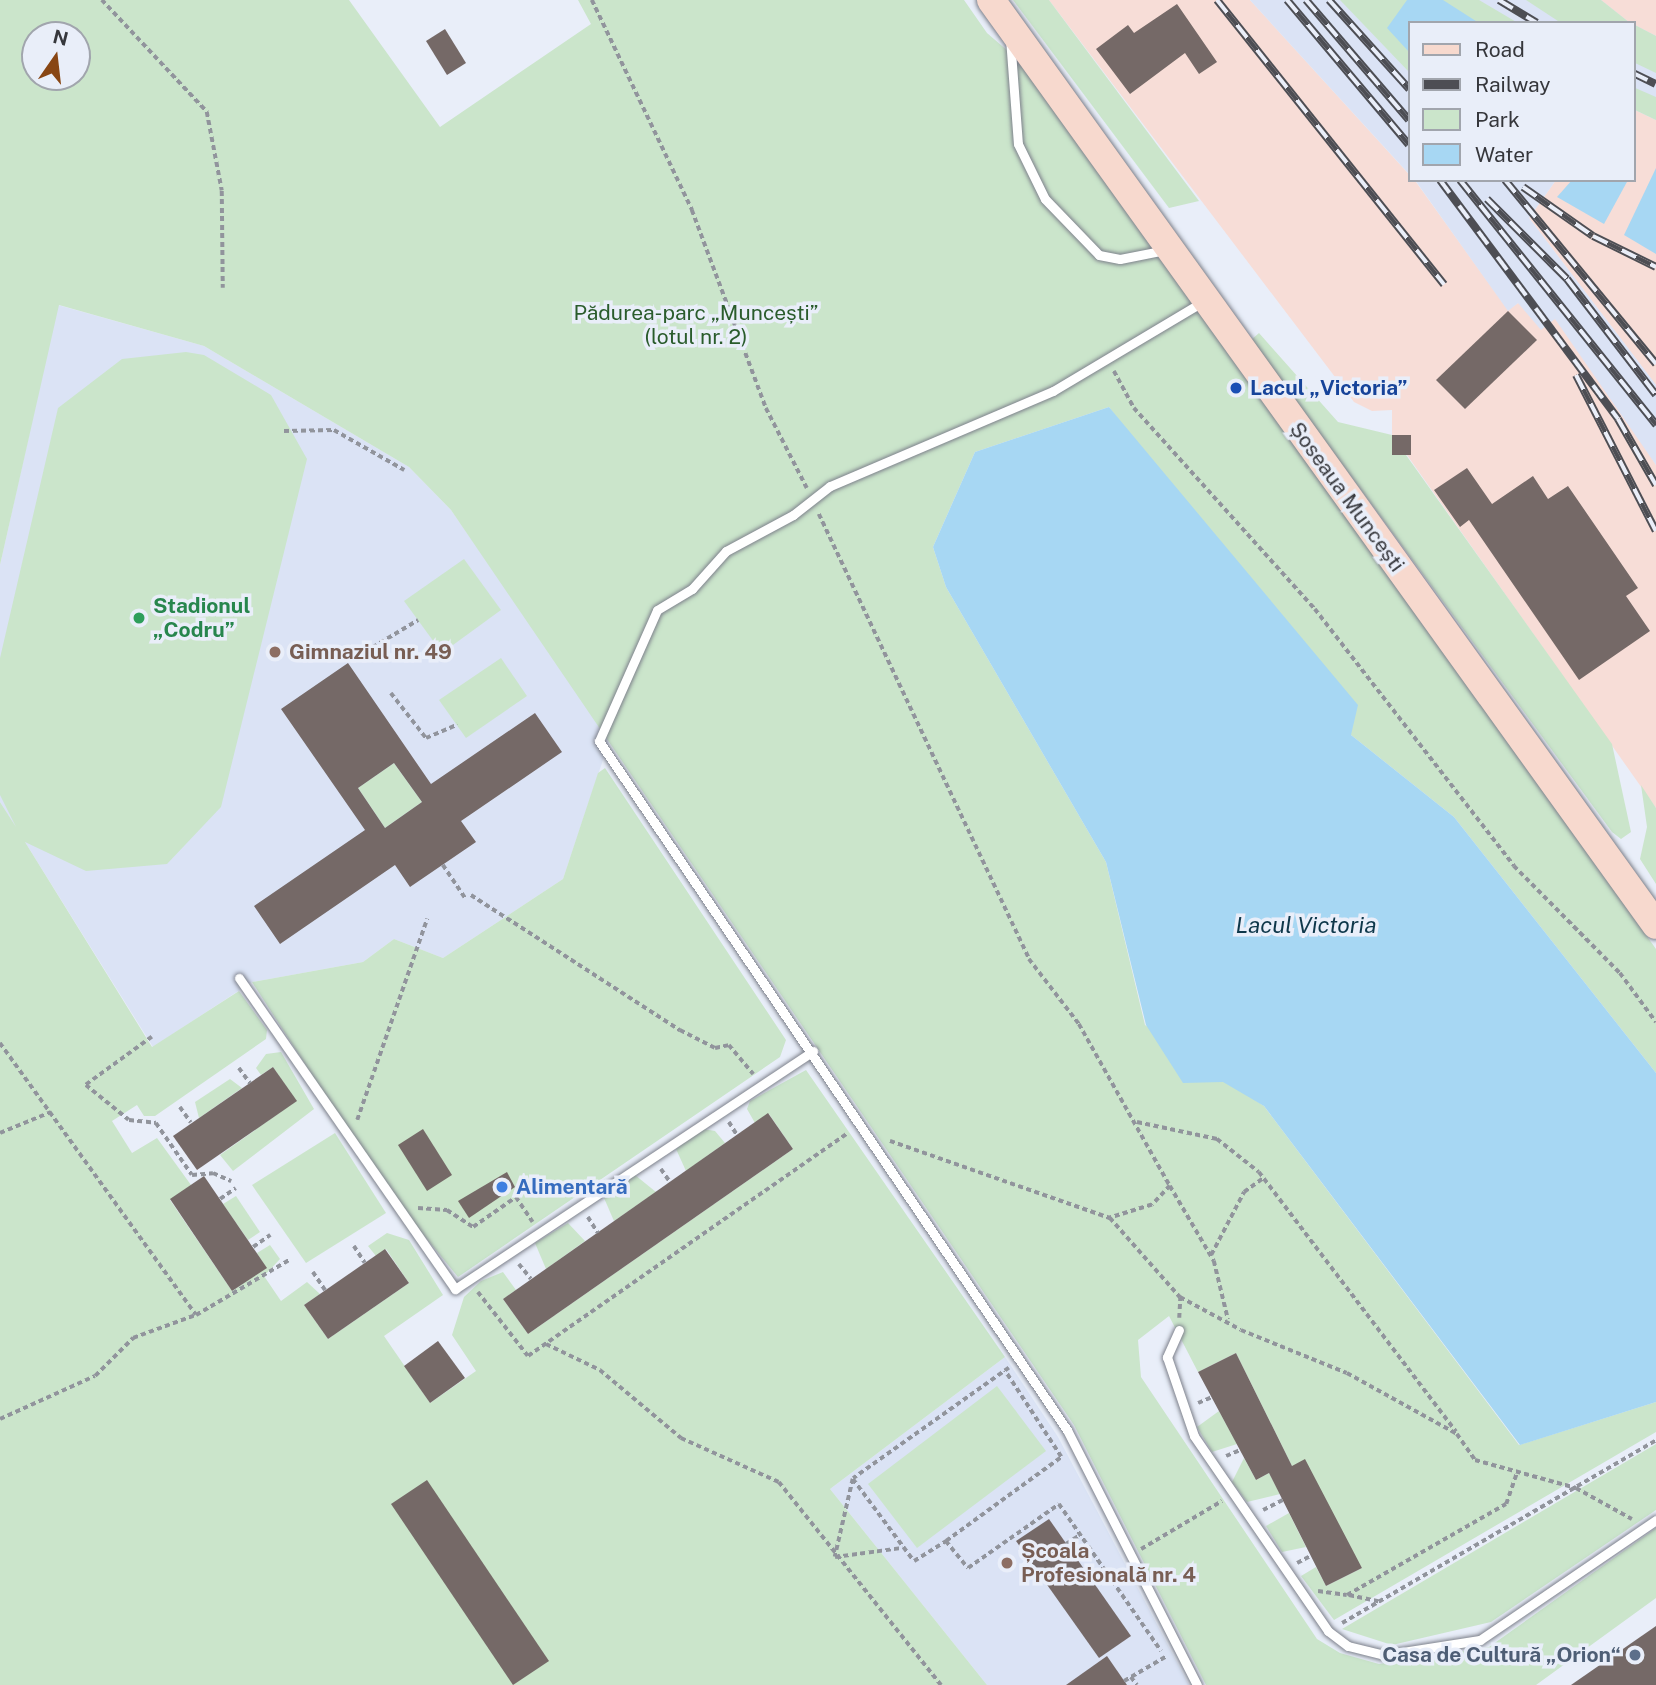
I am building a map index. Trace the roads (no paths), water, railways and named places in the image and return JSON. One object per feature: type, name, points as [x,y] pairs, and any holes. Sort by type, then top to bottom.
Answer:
[{"type":"main road","name":"Șoseaua Muncești","points":[[991,0],[1656,925]]},
{"type":"lane","points":[[1009,26],[1013,120],[1045,199],[1099,254],[1120,259],[1170,250]]},
{"type":"lane","points":[[1197,1685],[1067,1430],[813,1051],[599,741],[657,610],[692,589],[726,551],[812,499],[1108,361],[1206,300]]},
{"type":"lane","points":[[239,978],[351,1146],[455,1289],[813,1051]]},
{"type":"lane","points":[[1179,1331],[1167,1357],[1173,1386],[1194,1436],[1328,1631],[1348,1646],[1383,1655],[1480,1640],[1656,1520]]},
{"type":"water","points":[[1407,0],[1443,0],[1476,21],[1408,21],[1408,51],[1387,28]]},
{"type":"water","points":[[1656,168],[1656,254],[1624,235]]},
{"type":"water","points":[[1570,182],[1627,182],[1604,224],[1557,197]]},
{"type":"water","name":"Lacul Victoria","points":[[1109,407],[1358,705],[1351,735],[1454,817],[1656,1073],[1656,1402],[1520,1445],[1264,1106],[1223,1082],[1183,1083],[1146,1025],[1106,862],[946,587],[933,547],[975,452]]},
{"type":"railway","points":[[1217,0],[1444,284]]},
{"type":"railway","points":[[1287,0],[1408,144]]},
{"type":"railway","points":[[1306,0],[1408,119]]},
{"type":"railway","points":[[1329,0],[1408,88]]},
{"type":"railway","points":[[1499,0],[1534,21]]},
{"type":"railway","points":[[1635,74],[1656,84]]},
{"type":"railway","points":[[1441,182],[1618,419],[1656,485]]},
{"type":"railway","points":[[1462,182],[1656,425]]},
{"type":"railway","points":[[1507,182],[1656,364]]},
{"type":"railway","points":[[1523,187],[1593,236],[1656,267]]},
{"type":"railway","points":[[1487,199],[1567,279],[1656,395]]},
{"type":"railway","points":[[1576,375],[1656,531]]},
{"type":"place","name":"Lacul „Victoria”","points":[[1236,388]]},
{"type":"place","name":"Stadionul „Codru”","points":[[139,618]]},
{"type":"place","name":"Gimnaziul nr. 49","points":[[275,652]]},
{"type":"place","name":"Alimentară","points":[[502,1187]]},
{"type":"place","name":"Școala Profesională nr. 4","points":[[1007,1563]]},
{"type":"place","name":"Casa de Cultură „Orion“","points":[[1635,1655]]},
{"type":"park label","name":"Pădurea-parc „Muncești” (lotul nr. 2)","points":[[696,325]]}]
